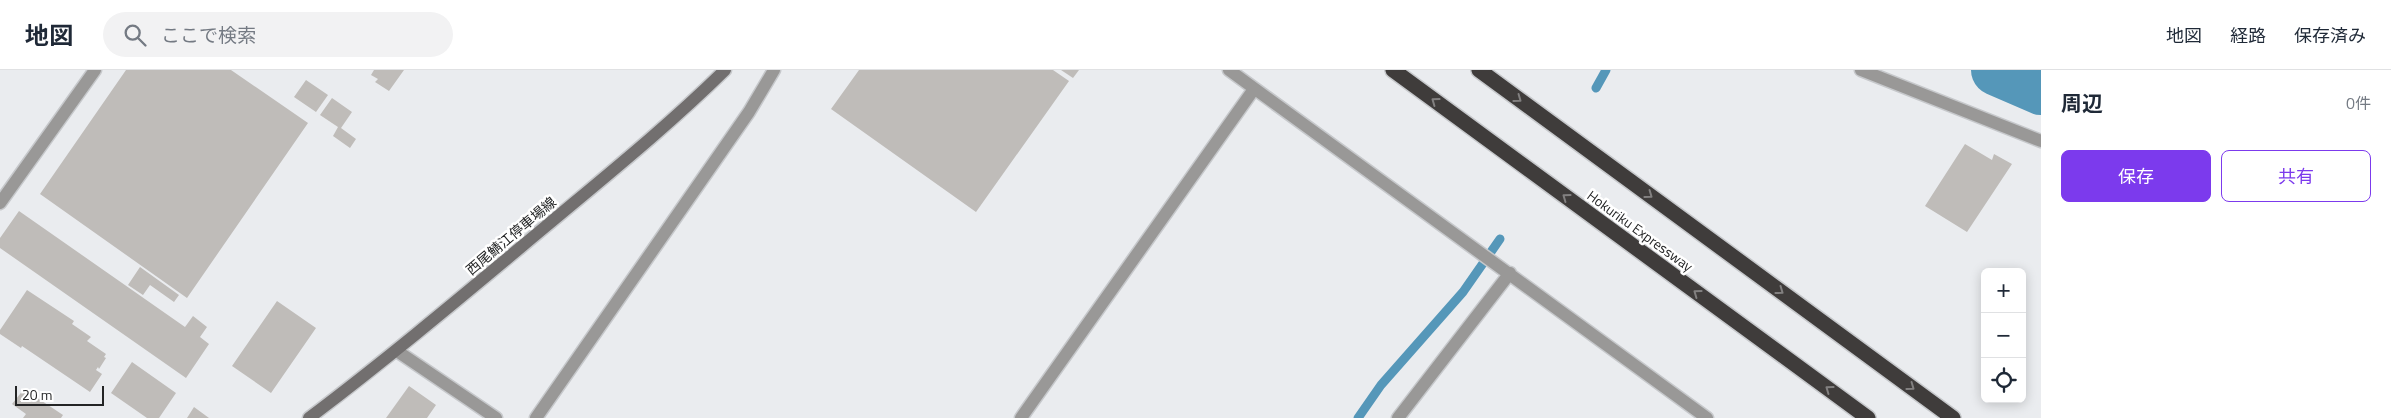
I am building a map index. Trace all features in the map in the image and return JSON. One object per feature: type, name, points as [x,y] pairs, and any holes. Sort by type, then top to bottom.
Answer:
[{"type":"highway","name":"Hokuriku Expressway","points":[[1393,70],[1868,418]]},
{"type":"highway","points":[[1479,70],[1952,418]]},
{"type":"main road","name":"西尾鯖江停車場線","points":[[309,418],[398,350],[674,118],[725,70]]},
{"type":"street","points":[[0,203],[95,70]]},
{"type":"street","points":[[536,418],[749,112],[774,70]]},
{"type":"street","points":[[1229,70],[1707,418]]},
{"type":"street","points":[[1861,70],[2041,141]]},
{"type":"street","points":[[1021,418],[1254,89]]},
{"type":"street","points":[[1398,418],[1510,273]]},
{"type":"street","points":[[398,350],[496,418]]},
{"type":"building","points":[[126,70],[231,70],[308,123],[187,298],[40,194]]},
{"type":"building","points":[[374,70],[404,70],[389,91],[375,82],[378,79],[371,75]]},
{"type":"building","points":[[859,70],[1053,70],[1069,81],[976,212],[831,109]]},
{"type":"building","points":[[1061,70],[1079,70],[1073,78]]},
{"type":"building","points":[[306,80],[328,95],[316,112],[294,97]]},
{"type":"building","points":[[332,98],[352,112],[341,128],[356,139],[350,148],[333,136],[338,127],[320,115]]},
{"type":"building","points":[[1965,144],[1992,160],[1994,154],[2012,164],[1967,232],[1925,206]]},
{"type":"building","points":[[19,211],[185,327],[193,316],[207,327],[200,337],[209,344],[186,378],[0,248],[0,238]]},
{"type":"building","points":[[140,267],[179,295],[174,302],[150,285],[143,295],[128,285]]},
{"type":"building","points":[[27,290],[74,321],[72,324],[91,337],[87,341],[106,354],[104,357],[106,358],[99,369],[98,367],[96,370],[102,374],[90,392],[22,346],[21,348],[0,334],[0,330]]},
{"type":"building","points":[[277,301],[316,328],[271,393],[232,366]]},
{"type":"building","points":[[132,362],[176,393],[159,418],[147,418],[111,393]]},
{"type":"building","points":[[409,386],[436,405],[427,418],[386,418]]},
{"type":"building","points":[[24,389],[63,415],[61,418],[23,418],[26,414],[12,404]]},
{"type":"building","points":[[194,407],[209,418],[187,418]]},
{"type":"waterway","points":[[1596,88],[1606,70]]},
{"type":"waterway","points":[[1997,70],[2041,89]]},
{"type":"waterway","points":[[1358,418],[1381,385],[1463,292],[1500,239]]}]
